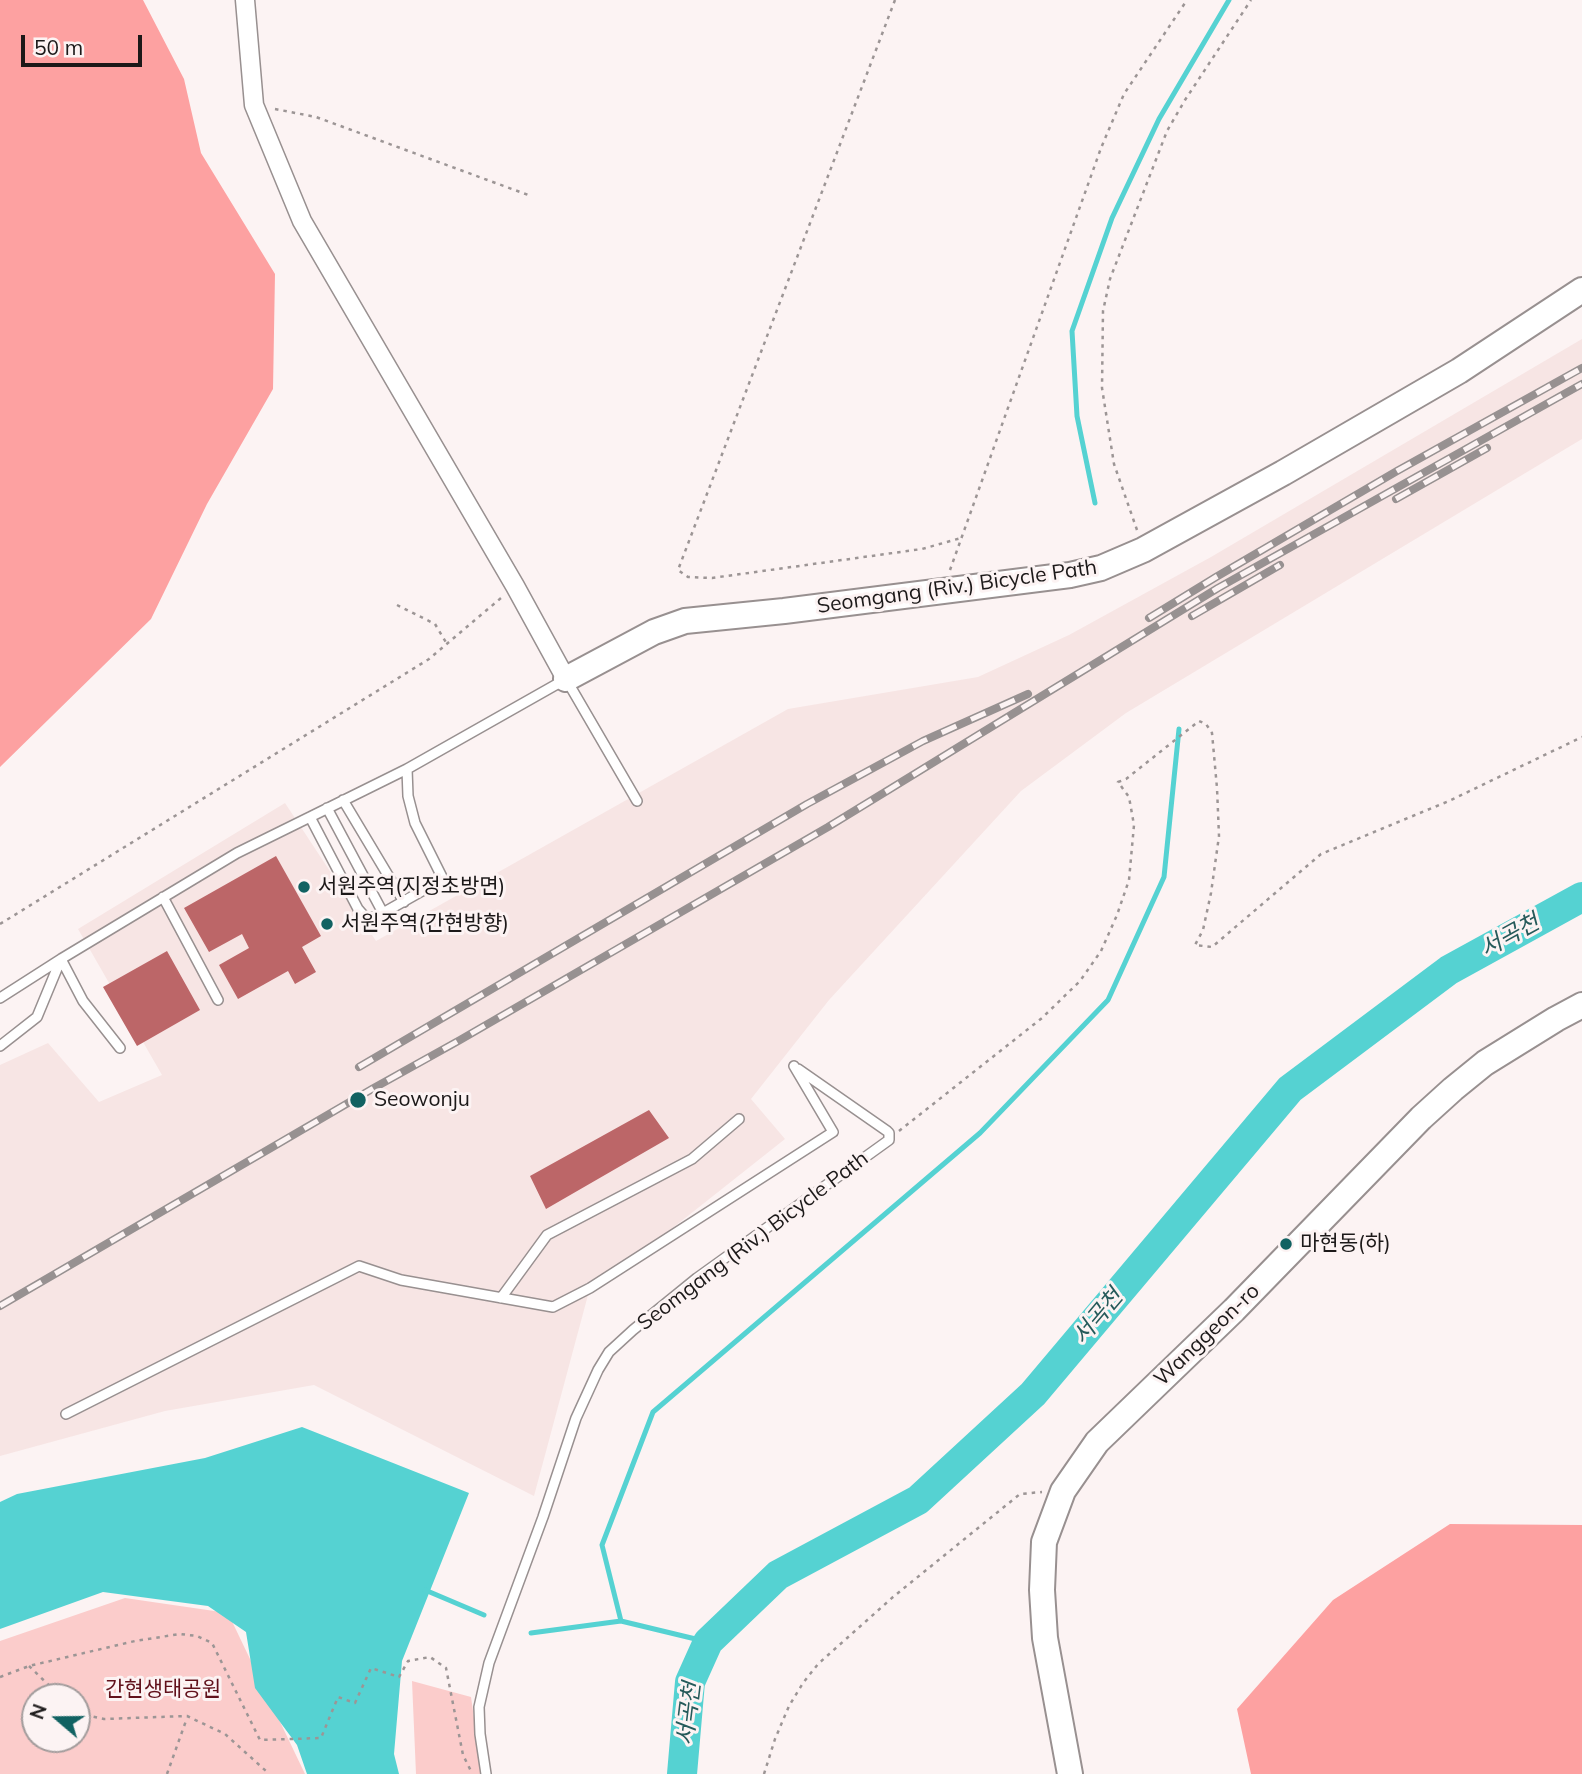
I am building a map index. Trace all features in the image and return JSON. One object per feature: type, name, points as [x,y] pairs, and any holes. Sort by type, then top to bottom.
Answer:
[{"type":"street","points":[[245,0],[254,105],[302,221],[515,586],[566,679]]},
{"type":"street","name":"Seomgang (Riv.) Bicycle Path","points":[[566,679],[654,632],[685,621],[1070,575],[1101,568],[1143,550],[1283,473],[1459,371],[1582,290]]},
{"type":"street","name":"Wanggeon-ro","points":[[1070,1774],[1045,1638],[1042,1590],[1044,1542],[1063,1491],[1097,1442],[1234,1310],[1421,1118],[1485,1063],[1556,1018],[1582,1005]]},
{"type":"lane","points":[[0,998],[237,853],[407,769],[566,679],[637,802]]},
{"type":"lane","points":[[310,817],[361,915],[369,918],[383,914],[443,879],[415,823],[408,796],[407,769]]},
{"type":"lane","points":[[343,800],[404,902]]},
{"type":"lane","points":[[327,808],[383,914]]},
{"type":"lane","points":[[163,897],[218,1000]]},
{"type":"lane","points":[[0,1046],[37,1017],[61,959]]},
{"type":"lane","points":[[61,959],[83,1000],[120,1048]]},
{"type":"lane","name":"Seomgang (Riv.) Bicycle Path","points":[[486,1774],[479,1707],[489,1663],[576,1418],[609,1352],[697,1278],[889,1139],[889,1133],[794,1066],[833,1132],[601,1281],[554,1307],[501,1298]]},
{"type":"lane","points":[[66,1414],[359,1266],[401,1280],[501,1298],[547,1235],[692,1159],[739,1119]]},
{"type":"path","points":[[895,0],[678,570],[688,577],[712,578],[922,549],[961,538]]},
{"type":"path","points":[[956,589],[950,569],[1101,148],[1124,94],[1186,0]]},
{"type":"path","points":[[1143,550],[1114,464],[1102,388],[1103,311],[1110,279],[1167,131],[1251,0]]},
{"type":"path","points":[[254,105],[316,117],[531,196]]},
{"type":"path","points":[[0,924],[429,659],[515,586]]},
{"type":"path","points":[[397,605],[435,624],[447,644]]},
{"type":"path","points":[[889,1139],[1042,1018],[1080,981],[1101,951],[1129,880],[1134,825],[1129,797],[1118,782],[1126,779],[1199,721],[1206,724],[1212,733],[1219,836],[1203,930],[1195,945],[1212,947],[1321,853],[1449,801],[1582,737]]},
{"type":"path","points":[[764,1774],[789,1706],[818,1664],[893,1597],[1020,1494],[1063,1491]]},
{"type":"path","points":[[0,1677],[29,1666],[135,1640],[180,1634],[197,1636],[212,1643],[260,1740],[321,1738],[338,1697],[355,1703],[370,1668],[399,1677],[408,1661],[430,1657],[446,1668],[463,1755],[472,1774]]},
{"type":"path","points":[[29,1666],[47,1683]]},
{"type":"path","points":[[91,1716],[104,1719],[187,1716],[225,1734],[267,1774]]},
{"type":"path","points":[[167,1774],[187,1716]]},
{"type":"shaded area","points":[[0,0],[143,0],[184,79],[201,153],[275,274],[273,389],[207,504],[151,619],[0,767]]},
{"type":"shaded area","points":[[1582,339],[1582,439],[1126,713],[1021,791],[829,1000],[751,1099],[785,1139],[588,1295],[534,1496],[314,1385],[165,1411],[0,1456],[0,1065],[48,1043],[99,1102],[162,1075],[78,929],[285,803],[376,941],[788,709],[978,677],[1069,635],[1211,557]]},
{"type":"shaded area","points":[[1450,1524],[1582,1525],[1582,1774],[1251,1774],[1237,1709],[1333,1600]]},
{"type":"green space","name":"간현생태공원","points":[[125,1598],[228,1613],[305,1774],[0,1774],[0,1641]]},
{"type":"green space","points":[[412,1681],[471,1697],[482,1774],[416,1774]]},
{"type":"water","points":[[302,1427],[469,1493],[402,1661],[394,1754],[399,1774],[307,1774],[297,1745],[255,1688],[246,1632],[208,1606],[103,1592],[0,1629],[0,1502],[17,1494],[205,1458]]},
{"type":"building","points":[[276,856],[321,936],[302,947],[316,972],[295,984],[288,971],[238,999],[219,965],[249,948],[242,934],[209,952],[184,908]]},
{"type":"building","points":[[167,951],[200,1010],[137,1046],[103,987]]},
{"type":"building","points":[[649,1110],[669,1138],[546,1209],[530,1176]]},
{"type":"waterway","points":[[1095,503],[1077,416],[1072,331],[1112,218],[1159,119],[1229,0]]},
{"type":"waterway","points":[[708,1642],[621,1621],[602,1545],[653,1412],[980,1133],[1108,1000],[1164,877],[1179,729]]},
{"type":"waterway","name":"서곡천","points":[[682,1774],[690,1682],[708,1642],[778,1575],[918,1500],[1033,1394],[1290,1089],[1449,970],[1582,897]]},
{"type":"waterway","points":[[425,1590],[484,1615]]},
{"type":"waterway","points":[[531,1633],[621,1621]]},
{"type":"railway","points":[[1149,618],[1397,471],[1582,368]]},
{"type":"railway","points":[[0,1306],[828,827],[1218,588],[1582,384]]},
{"type":"railway","points":[[1396,499],[1487,448]]},
{"type":"railway","points":[[1192,616],[1280,565]]},
{"type":"railway","points":[[359,1067],[807,804],[923,741],[1028,694]]},
{"type":"place","name":"서원주역(지정초방면)","points":[[304,887]]},
{"type":"place","name":"서원주역(간현방향)","points":[[327,924]]},
{"type":"place","name":"Seowonju","points":[[358,1100]]},
{"type":"place","name":"마현동(하)","points":[[1286,1244]]}]
